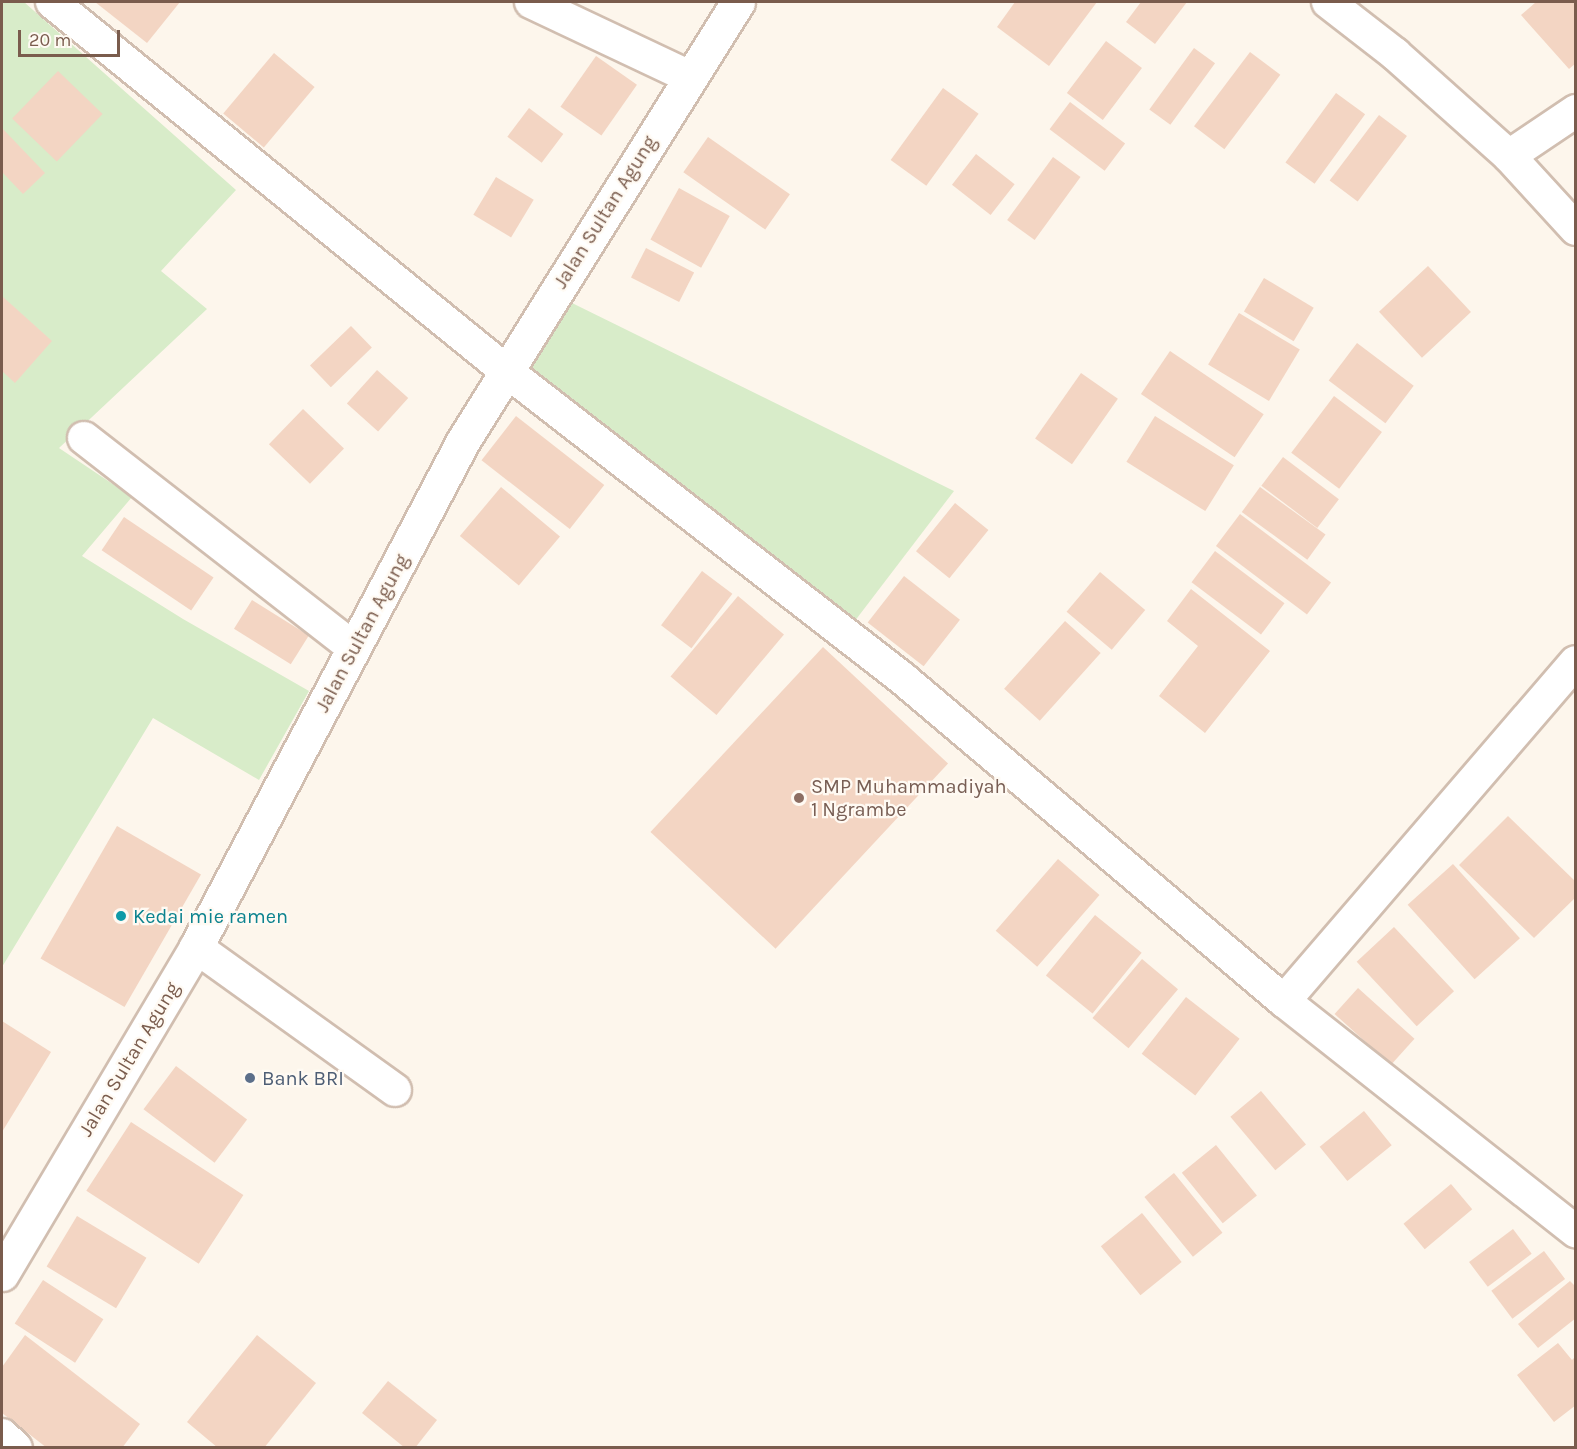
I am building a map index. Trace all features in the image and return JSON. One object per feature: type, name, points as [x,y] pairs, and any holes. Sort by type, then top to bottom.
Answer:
[{"type":"main road","name":"Jalan Sultan Agung","points":[[2,1274],[196,947],[463,441],[738,2]]},
{"type":"street","points":[[52,2],[506,370],[902,678],[1284,1000],[1575,1232]]},
{"type":"street","points":[[531,2],[690,77]]},
{"type":"street","points":[[1328,2],[1395,54],[1509,156],[1575,229]]},
{"type":"street","points":[[1509,156],[1575,111]]},
{"type":"street","points":[[84,438],[354,648]]},
{"type":"street","points":[[1284,1000],[1575,662]]},
{"type":"street","points":[[196,947],[395,1090]]},
{"type":"street","points":[[2,1435],[16,1448]]},
{"type":"green space","points":[[2,2],[24,2],[236,190],[161,271],[207,309],[59,448],[132,497],[82,556],[183,619],[309,691],[259,780],[153,718],[2,967]]},
{"type":"green space","points":[[572,303],[954,491],[851,626],[526,375]]},
{"type":"building","points":[[95,2],[180,2],[147,43]]},
{"type":"building","points":[[1015,2],[1097,2],[1049,66],[997,27]]},
{"type":"building","points":[[1141,2],[1187,2],[1155,44],[1126,22]]},
{"type":"building","points":[[1536,2],[1576,2],[1576,63],[1569,69],[1521,15]]},
{"type":"building","points":[[1106,41],[1142,68],[1103,120],[1067,93]]},
{"type":"building","points":[[1194,48],[1215,63],[1170,125],[1149,109]]},
{"type":"building","points":[[1250,52],[1280,75],[1224,149],[1194,126]]},
{"type":"building","points":[[274,53],[315,87],[264,148],[223,114]]},
{"type":"building","points":[[596,56],[637,85],[601,135],[560,107]]},
{"type":"building","points":[[58,71],[103,114],[57,162],[12,118]]},
{"type":"building","points":[[943,88],[979,114],[926,186],[891,160]]},
{"type":"building","points":[[1336,93],[1365,114],[1315,184],[1285,163]]},
{"type":"building","points":[[1070,102],[1125,144],[1105,171],[1050,129]]},
{"type":"building","points":[[529,108],[563,134],[542,163],[507,137]]},
{"type":"building","points":[[1379,115],[1407,136],[1358,202],[1330,180]]},
{"type":"building","points":[[2,128],[45,173],[23,194],[2,172]]},
{"type":"building","points":[[708,137],[790,194],[765,230],[683,172]]},
{"type":"building","points":[[976,154],[1015,184],[991,215],[952,185]]},
{"type":"building","points":[[1053,157],[1081,177],[1035,240],[1007,220]]},
{"type":"building","points":[[496,177],[534,200],[511,237],[473,215]]},
{"type":"building","points":[[679,188],[730,216],[701,268],[650,240]]},
{"type":"building","points":[[646,248],[694,273],[679,302],[631,277]]},
{"type":"building","points":[[1428,266],[1471,312],[1422,358],[1379,312]]},
{"type":"building","points":[[1264,278],[1314,308],[1294,341],[1244,311]]},
{"type":"building","points":[[2,296],[52,341],[15,383],[2,371]]},
{"type":"building","points":[[1239,313],[1300,350],[1269,401],[1208,364]]},
{"type":"building","points":[[351,326],[372,348],[331,387],[310,366]]},
{"type":"building","points":[[1357,343],[1414,386],[1385,423],[1329,381]]},
{"type":"building","points":[[1170,351],[1264,414],[1235,457],[1141,394]]},
{"type":"building","points":[[377,370],[408,398],[378,432],[347,403]]},
{"type":"building","points":[[1081,373],[1118,399],[1072,464],[1035,439]]},
{"type":"building","points":[[1334,396],[1382,432],[1339,489],[1291,453]]},
{"type":"building","points":[[303,409],[344,449],[310,484],[269,444]]},
{"type":"building","points":[[516,416],[604,485],[570,529],[482,460]]},
{"type":"building","points":[[1155,416],[1234,465],[1205,511],[1126,462]]},
{"type":"building","points":[[1283,457],[1339,499],[1317,528],[1261,486]]},
{"type":"building","points":[[501,487],[560,536],[519,586],[460,536]]},
{"type":"building","points":[[1260,487],[1326,535],[1307,560],[1242,512]]},
{"type":"building","points":[[955,503],[988,530],[949,578],[916,551]]},
{"type":"building","points":[[1240,514],[1331,583],[1307,615],[1216,546]]},
{"type":"building","points":[[124,517],[214,577],[191,611],[102,550]]},
{"type":"building","points":[[1215,551],[1284,603],[1261,635],[1192,582]]},
{"type":"building","points":[[702,571],[732,594],[691,648],[661,625]]},
{"type":"building","points":[[1100,572],[1145,610],[1112,650],[1067,612]]},
{"type":"building","points":[[904,576],[960,620],[924,666],[868,622]]},
{"type":"building","points":[[1191,589],[1270,651],[1205,733],[1159,696],[1198,646],[1167,621]]},
{"type":"building","points":[[738,596],[784,635],[716,715],[671,676]]},
{"type":"building","points":[[252,600],[309,636],[291,664],[234,629]]},
{"type":"building","points":[[1065,621],[1101,653],[1040,721],[1004,689]]},
{"type":"building","name":"SMP Muhammadiyah 1 Ngrambe","points":[[823,647],[948,764],[776,949],[650,832]]},
{"type":"building","points":[[1508,816],[1576,882],[1576,897],[1534,938],[1459,865]]},
{"type":"building","name":"Kedai mie ramen","points":[[117,826],[201,874],[125,1007],[40,959]]},
{"type":"building","points":[[1058,859],[1100,895],[1037,967],[996,931]]},
{"type":"building","points":[[1453,864],[1520,938],[1475,979],[1408,905]]},
{"type":"building","points":[[1095,915],[1142,953],[1093,1013],[1046,976]]},
{"type":"building","points":[[1394,927],[1454,991],[1417,1026],[1357,962]]},
{"type":"building","points":[[1142,959],[1178,989],[1129,1048],[1093,1018]]},
{"type":"building","points":[[1358,988],[1414,1039],[1391,1065],[1335,1014]]},
{"type":"building","points":[[1186,997],[1240,1039],[1195,1096],[1142,1054]]},
{"type":"building","points":[[2,1021],[51,1052],[2,1132]]},
{"type":"building","points":[[176,1066],[247,1120],[215,1163],[144,1109]]},
{"type":"building","points":[[1261,1091],[1306,1145],[1275,1170],[1230,1117]]},
{"type":"building","points":[[1364,1111],[1392,1145],[1347,1181],[1320,1147]]},
{"type":"building","points":[[131,1122],[243,1195],[199,1264],[86,1191]]},
{"type":"building","points":[[1216,1145],[1257,1196],[1223,1223],[1182,1173]]},
{"type":"building","points":[[1174,1173],[1222,1233],[1193,1257],[1144,1197]]},
{"type":"building","points":[[1451,1184],[1472,1209],[1425,1249],[1404,1224]]},
{"type":"building","points":[[1142,1213],[1182,1262],[1140,1295],[1101,1246]]},
{"type":"building","points":[[77,1216],[146,1258],[116,1308],[47,1267]]},
{"type":"building","points":[[1513,1229],[1532,1254],[1488,1287],[1469,1262]]},
{"type":"building","points":[[1544,1251],[1565,1279],[1512,1319],[1491,1291]]},
{"type":"building","points":[[43,1280],[103,1319],[75,1363],[15,1324]]},
{"type":"building","points":[[1570,1281],[1576,1287],[1576,1318],[1538,1348],[1518,1324]]},
{"type":"building","points":[[25,1335],[140,1424],[122,1448],[47,1448],[2,1413],[2,1367]]},
{"type":"building","points":[[257,1335],[316,1383],[264,1448],[218,1448],[187,1422]]},
{"type":"building","points":[[1558,1343],[1572,1360],[1576,1356],[1576,1405],[1554,1422],[1517,1375]]},
{"type":"building","points":[[388,1381],[437,1420],[415,1448],[405,1448],[362,1413]]},
{"type":"place","name":"SMP Muhammadiyah 1 Ngrambe","points":[[799,798]]},
{"type":"place","name":"Kedai mie ramen","points":[[121,916]]},
{"type":"place","name":"Bank BRI","points":[[250,1078]]}]
